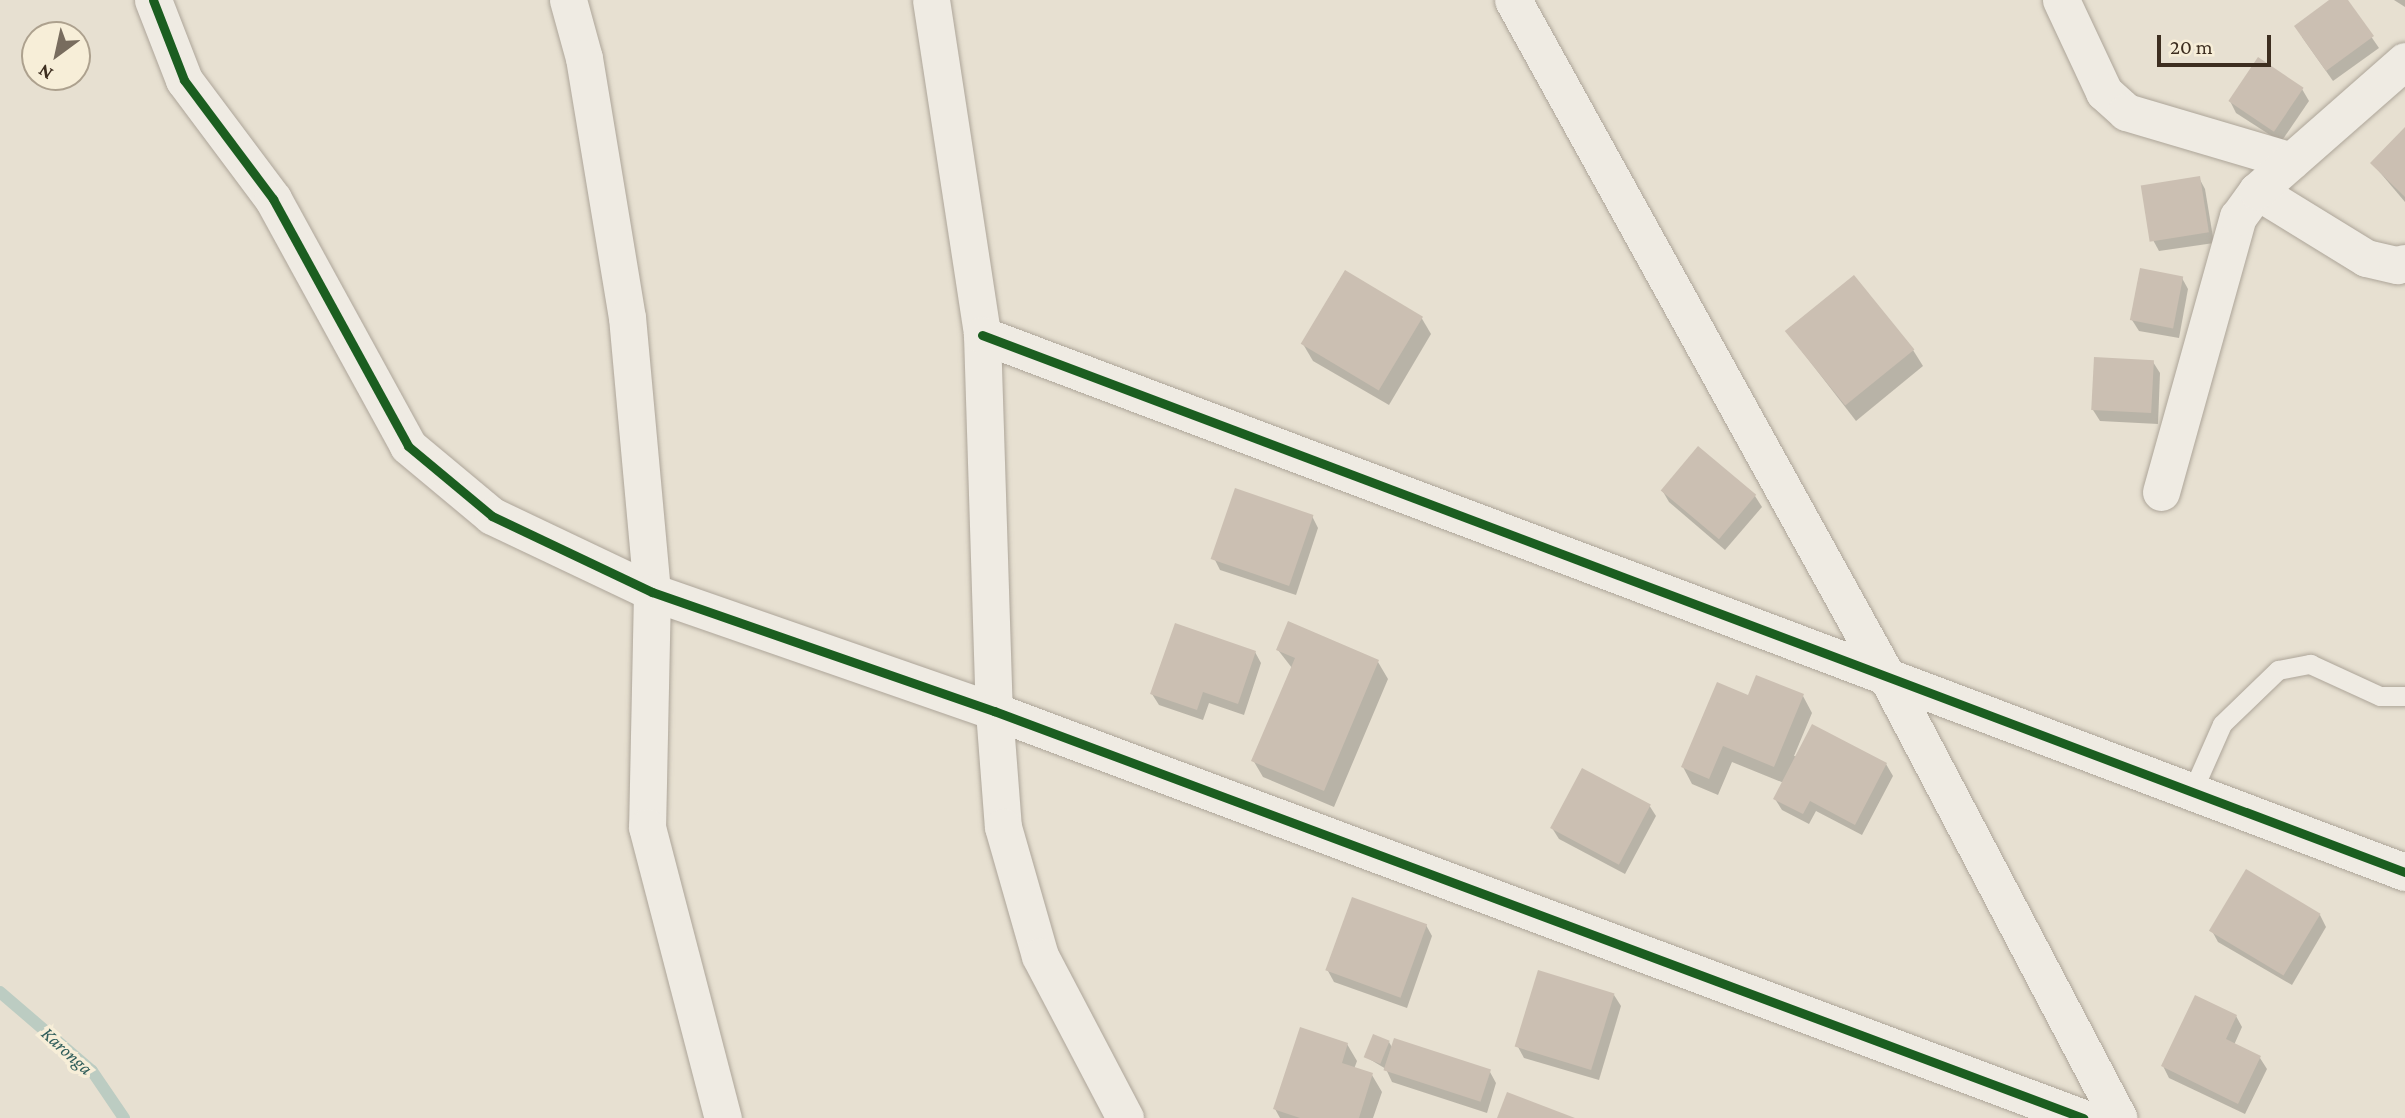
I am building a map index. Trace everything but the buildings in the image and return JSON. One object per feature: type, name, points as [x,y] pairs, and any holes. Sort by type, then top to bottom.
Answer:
[{"type":"street","points":[[153,0],[184,80],[273,198],[408,446],[492,516],[652,592],[994,711],[2083,1118]]},
{"type":"street","points":[[568,0],[584,58],[627,317],[652,592],[647,827],[723,1118]]},
{"type":"street","points":[[930,0],[982,335],[994,711],[1003,827],[1040,956],[1125,1118]]},
{"type":"street","points":[[1513,0],[1887,677],[2119,1118]]},
{"type":"street","points":[[2061,0],[2104,92],[2126,112],[2291,161]]},
{"type":"street","points":[[2161,492],[2238,217],[2257,191],[2405,61]]},
{"type":"street","points":[[2257,191],[2366,258],[2397,265],[2405,263]]},
{"type":"street","points":[[982,335],[2405,872]]},
{"type":"lane","points":[[2192,792],[2222,724],[2278,670],[2310,664],[2380,696],[2405,696]]},
{"type":"waterway","name":"Karonga","points":[[0,992],[92,1071],[124,1118]]},
{"type":"cycle path","points":[[153,0],[184,80],[273,199],[408,446],[492,516],[652,592],[994,711],[2083,1118]]},
{"type":"cycle path","points":[[982,335],[2405,872]]}]
